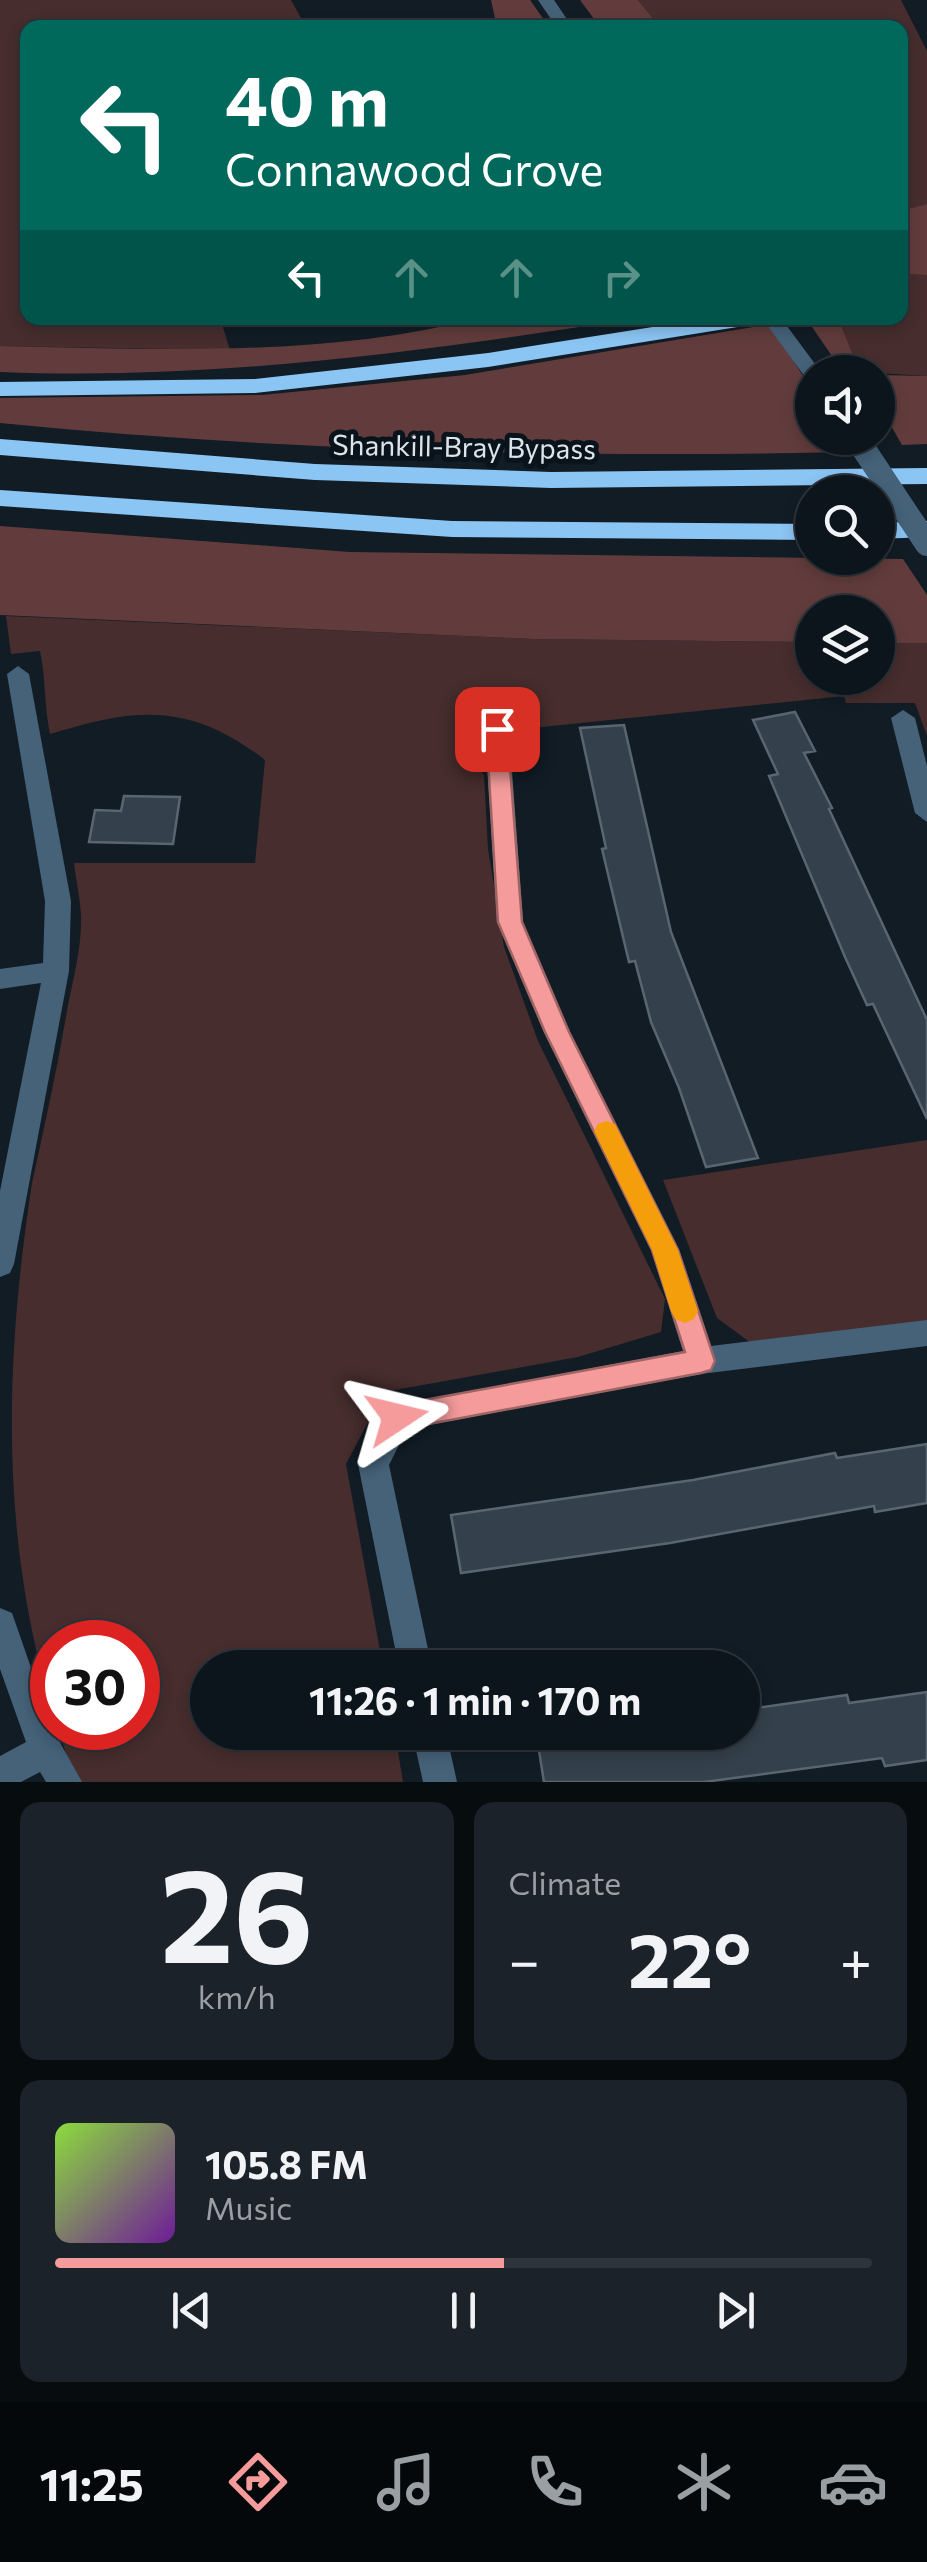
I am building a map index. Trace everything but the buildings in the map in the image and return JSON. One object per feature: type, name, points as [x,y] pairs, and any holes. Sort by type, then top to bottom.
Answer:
[{"type":"highway","points":[[0,390],[256,386],[488,360],[706,325]]},
{"type":"highway","name":"Shankill-Bray Bypass","points":[[0,447],[315,472],[551,480],[927,476]]},
{"type":"highway","points":[[0,498],[452,529],[795,532]]},
{"type":"highway","points":[[895,530],[927,529]]},
{"type":"street","points":[[777,325],[799,355]]},
{"type":"street","points":[[867,455],[927,544]]},
{"type":"street","points":[[0,1264],[56,970],[58,901],[18,674]]},
{"type":"street","points":[[903,718],[927,813]]},
{"type":"street","points":[[497,729],[510,922],[557,1032],[664,1250],[701,1361]]},
{"type":"street","points":[[0,979],[56,970]]},
{"type":"street","points":[[412,1650],[373,1464],[397,1417],[701,1361],[927,1333]]},
{"type":"street","points":[[0,1624],[30,1706]]},
{"type":"street","points":[[0,1775],[46,1750],[64,1782]]},
{"type":"street","points":[[434,1750],[440,1782]]},
{"type":"shaded area","points":[[0,0],[291,0],[302,20],[20,20],[20,325],[222,325],[230,350],[0,346]]},
{"type":"shaded area","points":[[491,0],[530,0],[544,20],[495,20]]},
{"type":"shaded area","points":[[580,0],[638,0],[654,20],[595,20]]},
{"type":"shaded area","points":[[638,0],[901,0],[927,51],[927,204],[908,209],[908,20],[654,20]]},
{"type":"shaded area","points":[[927,204],[927,275],[908,274],[908,209]]},
{"type":"shaded area","points":[[908,274],[927,275],[927,376],[895,374],[895,355],[853,355],[841,325],[908,325]]},
{"type":"shaded area","points":[[447,325],[591,325],[400,352],[239,368],[79,374],[0,372],[0,346],[241,348],[361,340]]},
{"type":"shaded area","points":[[772,325],[795,363],[795,453],[425,450],[212,440],[0,423],[0,398],[262,395],[465,375]]},
{"type":"shaded area","points":[[811,325],[841,325],[853,355],[831,355]]},
{"type":"shaded area","points":[[895,375],[927,376],[927,444],[902,445],[895,433]]},
{"type":"shaded area","points":[[0,526],[350,552],[795,558],[795,575],[895,575],[895,559],[903,559],[927,595],[927,643],[895,643],[895,595],[795,595],[795,642],[534,639],[0,615]]},
{"type":"shaded area","points":[[6,616],[534,639],[795,642],[795,695],[895,695],[895,643],[927,643],[927,736],[915,703],[846,703],[844,696],[532,728],[529,712],[463,717],[465,753],[484,775],[488,849],[504,947],[538,1041],[665,1299],[661,1332],[578,1357],[384,1392],[346,1464],[380,1650],[190,1650],[190,1750],[398,1750],[403,1782],[77,1782],[66,1750],[160,1750],[160,1620],[30,1620],[20,1561],[12,1413],[15,1337],[32,1183],[80,938],[74,863],[255,863],[265,760],[212,728],[162,715],[110,719],[50,734],[40,651],[11,654]]},
{"type":"shaded area","points":[[927,1140],[927,1322],[751,1343],[717,1318],[663,1180]]},
{"type":"slow traffic","points":[[606,1131],[664,1250],[685,1311]]},
{"type":"route","points":[[397,1417],[701,1361],[664,1250],[557,1032],[510,922],[497,729]]}]
